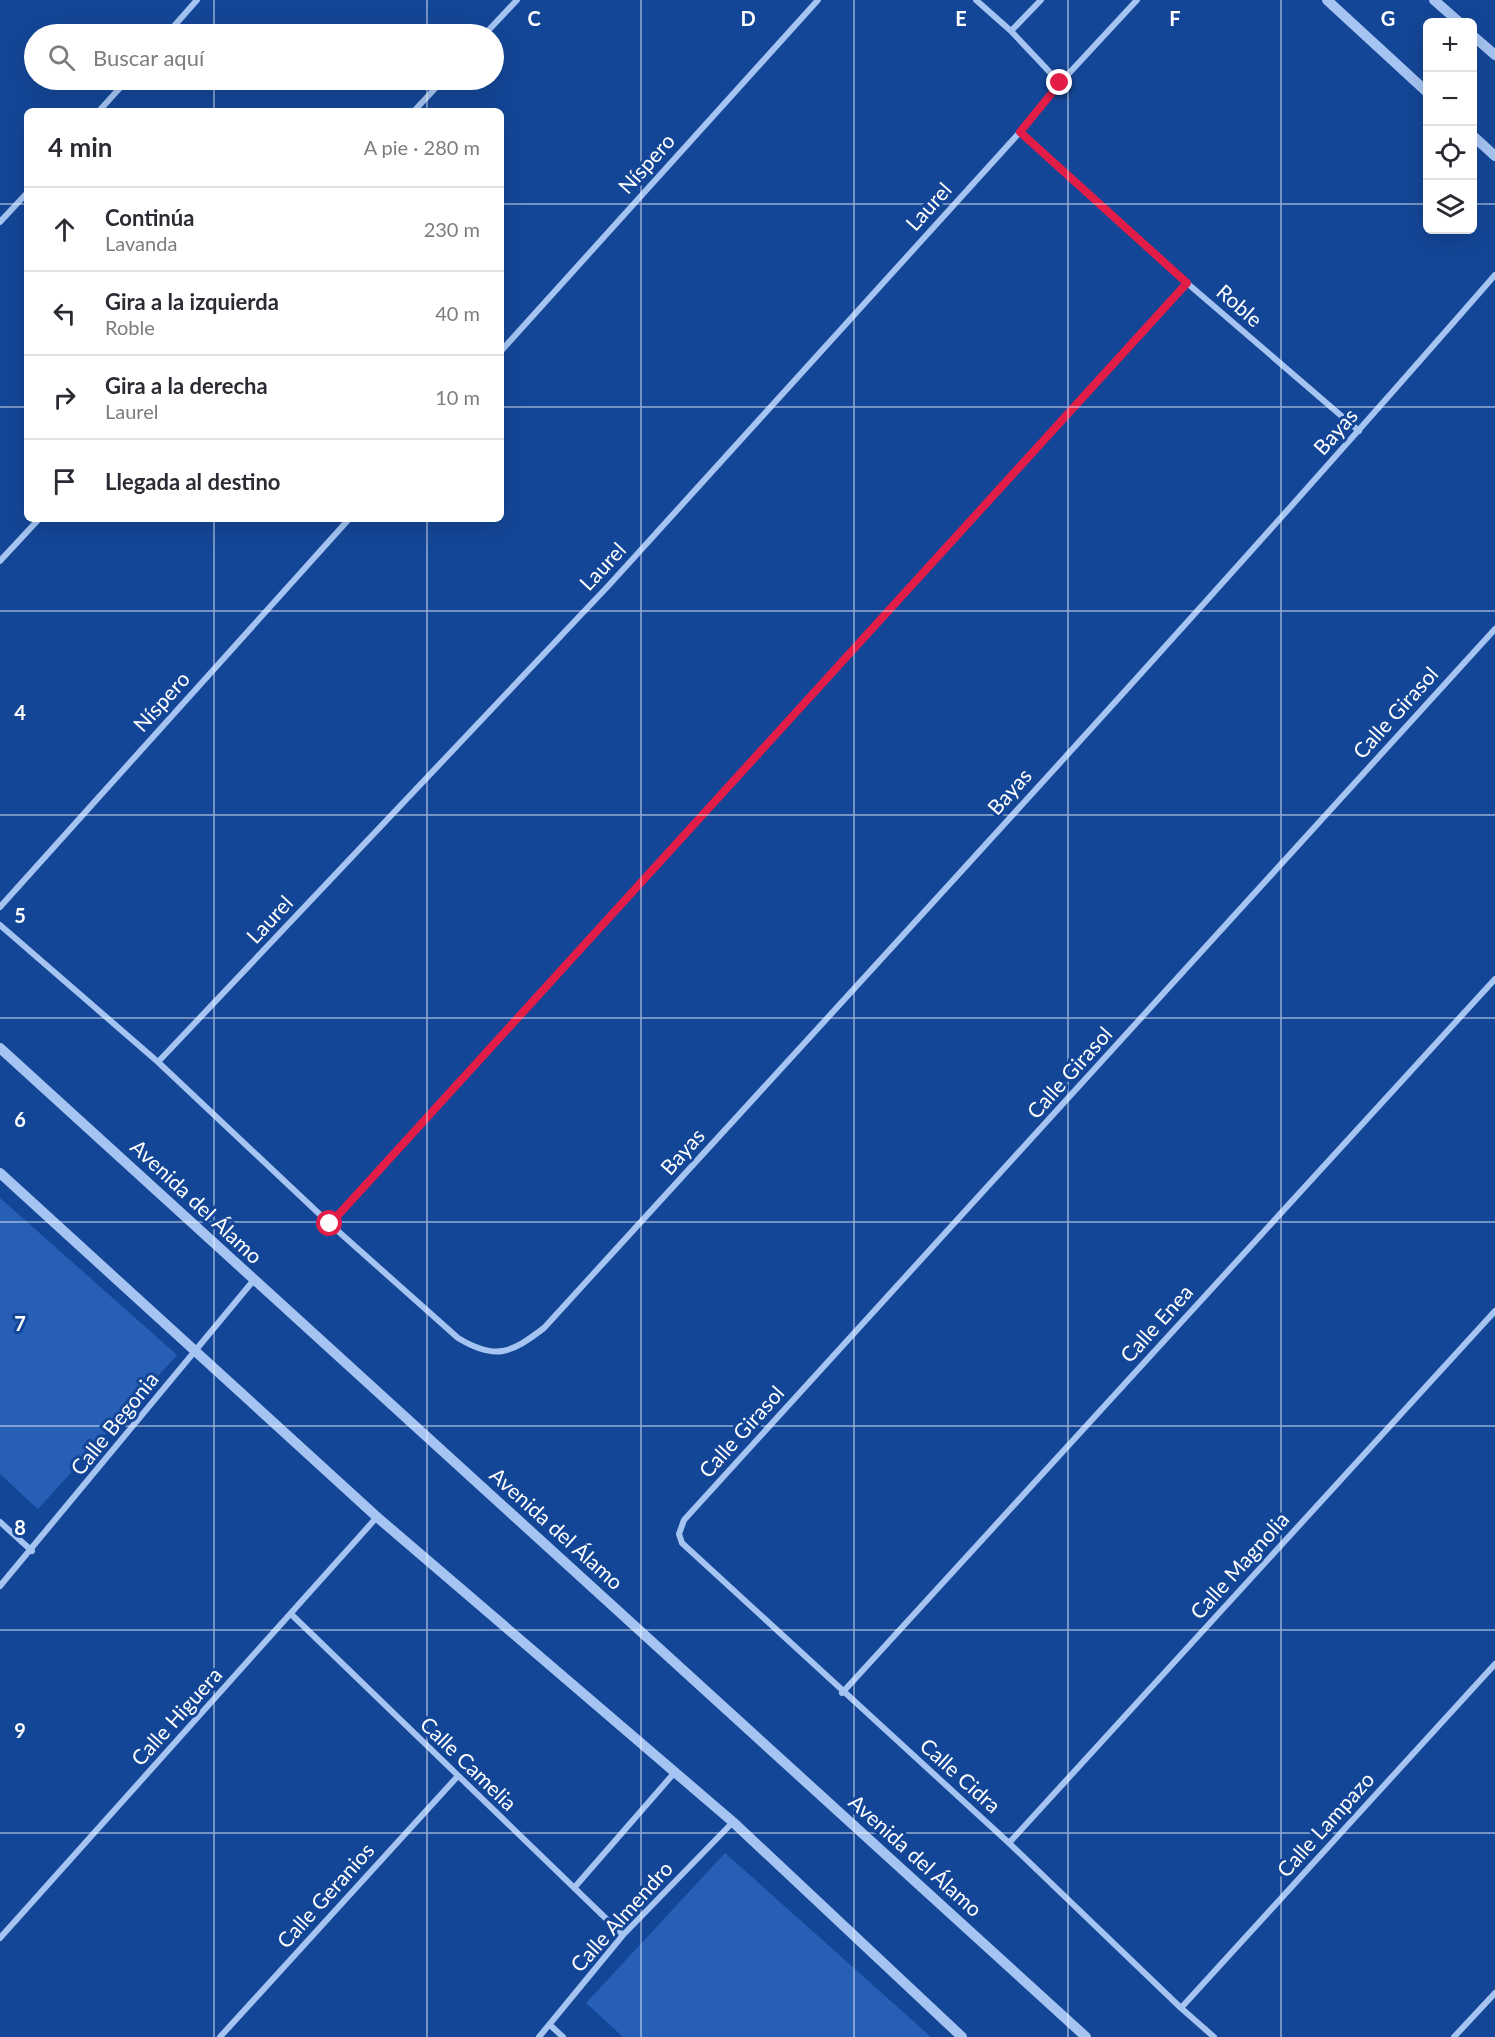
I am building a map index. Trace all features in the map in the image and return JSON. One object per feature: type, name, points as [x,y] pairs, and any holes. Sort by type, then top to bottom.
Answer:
[{"type":"street","points":[[176,24],[197,0]]},
{"type":"street","points":[[494,24],[517,0]]},
{"type":"street","name":"Níspero","points":[[504,348],[818,0]]},
{"type":"street","points":[[976,0],[1011,31],[1060,83]]},
{"type":"street","points":[[1011,31],[1041,0]]},
{"type":"street","name":"Laurel","points":[[158,1062],[610,584],[1137,0]]},
{"type":"street","points":[[1327,0],[1423,88]]},
{"type":"street","points":[[1434,0],[1454,18]]},
{"type":"street","points":[[1477,39],[1495,55]]},
{"type":"street","points":[[102,108],[118,90]]},
{"type":"street","points":[[417,108],[434,90]]},
{"type":"street","name":"Roble","points":[[1020,132],[1187,283],[1359,432]]},
{"type":"street","points":[[1477,139],[1495,156]]},
{"type":"street","points":[[0,222],[24,196]]},
{"type":"street","name":"Bayas","points":[[0,925],[158,1062],[330,1224],[458,1338],[478,1351],[500,1352],[521,1345],[544,1328],[1359,432],[1495,275]]},
{"type":"street","points":[[330,1224],[1187,283]]},
{"type":"street","points":[[0,561],[36,522]]},
{"type":"street","name":"Níspero","points":[[0,907],[346,522]]},
{"type":"street","name":"Calle Girasol","points":[[682,1543],[679,1534],[684,1520],[1495,629]]},
{"type":"street","name":"Calle Enea","points":[[843,1693],[1495,979]]},
{"type":"street","name":"Avenida del Álamo","points":[[0,1048],[253,1281],[1086,2037]]},
{"type":"street","points":[[0,1173],[377,1517],[734,1822],[962,2037]]},
{"type":"street","name":"Calle Begonia","points":[[0,1586],[32,1551],[253,1281]]},
{"type":"street","name":"Calle Magnolia","points":[[1009,1843],[1495,1311]]},
{"type":"street","name":"Calle Higuera","points":[[0,1938],[292,1615],[377,1517]]},
{"type":"street","points":[[0,1522],[32,1551]]},
{"type":"street","name":"Calle Cidra","points":[[682,1543],[1009,1843],[1214,2037]]},
{"type":"street","name":"Calle Camelia","points":[[292,1615],[623,1935]]},
{"type":"street","name":"Calle Lampazo","points":[[1181,2008],[1495,1664]]},
{"type":"street","points":[[574,1888],[675,1772]]},
{"type":"street","name":"Calle Geranios","points":[[220,2037],[457,1777]]},
{"type":"street","name":"Calle Almendro","points":[[539,2037],[623,1935],[734,1822]]},
{"type":"street","points":[[1454,2037],[1495,1993]]},
{"type":"street","points":[[550,2025],[563,2037]]},
{"type":"shaded area","points":[[0,1198],[177,1355],[38,1509],[0,1474]]},
{"type":"shaded area","points":[[725,1853],[931,2037],[623,2037],[586,2003]]},
{"type":"route","points":[[330,1224],[785,728],[1187,283],[1020,132],[1060,83]]}]
